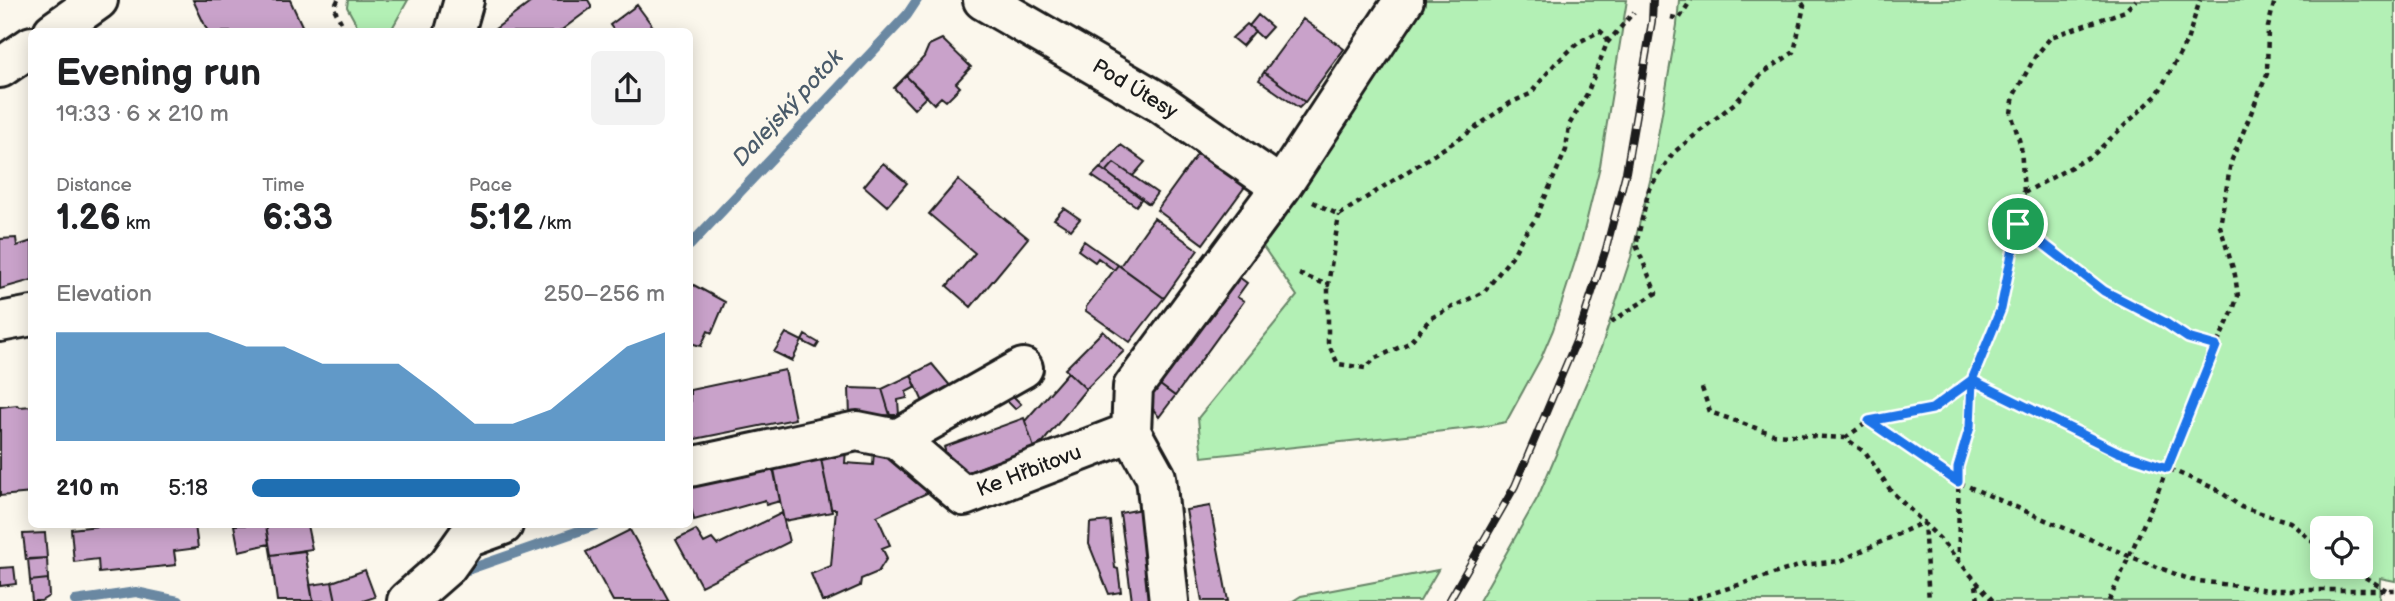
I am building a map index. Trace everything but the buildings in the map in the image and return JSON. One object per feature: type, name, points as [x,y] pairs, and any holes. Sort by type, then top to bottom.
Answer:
[{"type":"street","points":[[59,28],[98,0]]},
{"type":"street","points":[[456,28],[464,0]]},
{"type":"street","name":"Pod Útesy","points":[[983,0],[1158,102],[1281,187]]},
{"type":"street","points":[[1170,601],[1156,477],[1131,432],[1133,387],[1281,187],[1404,0]]},
{"type":"street","points":[[0,68],[28,49]]},
{"type":"street","points":[[0,322],[28,317]]},
{"type":"street","points":[[897,439],[1023,368]]},
{"type":"street","name":"Ke Hřbitovu","points":[[693,466],[857,431],[897,439],[964,496],[1131,432]]},
{"type":"street","points":[[407,601],[447,566],[465,531],[484,528]]},
{"type":"path","points":[[338,0],[334,8],[344,28]]},
{"type":"path","points":[[1671,17],[1679,19],[1691,0]]},
{"type":"path","points":[[1611,322],[1656,293],[1636,245],[1649,189],[1673,153],[1736,102],[1763,74],[1794,52],[1804,6],[1800,0]]},
{"type":"path","points":[[1959,562],[1958,467],[1970,427],[1972,380],[2001,309],[2024,193],[2021,146],[2011,113],[2014,95],[2035,57],[2051,37],[2125,11],[2136,0]]},
{"type":"path","points":[[2024,193],[2093,155],[2157,95],[2187,41],[2200,0]]},
{"type":"path","points":[[2109,601],[2238,296],[2235,275],[2220,226],[2231,162],[2267,74],[2268,27],[2275,0]]},
{"type":"path","points":[[1607,43],[1606,36],[1600,31],[1580,42],[1555,64],[1530,94],[1510,103],[1465,135],[1339,215],[1328,285],[1328,343],[1338,364],[1366,368],[1376,358],[1409,343],[1431,318],[1485,290],[1513,255],[1522,236],[1535,220],[1566,150],[1569,125],[1587,93],[1607,43],[1634,12]]},
{"type":"path","points":[[1281,187],[1339,215]]},
{"type":"path","points":[[2018,224],[2104,291],[2164,322],[2188,338],[2216,346]]},
{"type":"path","points":[[1299,274],[1328,285]]},
{"type":"path","points":[[1845,438],[1869,421],[1932,409],[1972,380]]},
{"type":"path","points":[[1972,380],[2118,452],[2167,468],[2218,490],[2242,507],[2290,522],[2310,540]]},
{"type":"path","points":[[1702,388],[1710,412],[1734,422],[1773,434],[1845,438],[1866,453],[1891,491],[1924,522],[1993,601]]},
{"type":"path","points":[[1869,421],[1958,482],[2129,556],[2192,580],[2269,590],[2395,590]]},
{"type":"path","points":[[1688,601],[1802,565],[1840,561],[1924,522]]},
{"type":"path","points":[[1924,522],[1929,601]]},
{"type":"path","points":[[2368,579],[2386,590]]},
{"type":"path","points":[[1976,584],[1978,601]]},
{"type":"green space","points":[[348,0],[408,0],[392,28],[358,28],[347,7]]},
{"type":"green space","points":[[1419,0],[1627,0],[1600,166],[1581,243],[1553,330],[1541,358],[1506,422],[1481,427],[1202,457],[1198,418],[1297,296],[1260,242]]},
{"type":"green space","points":[[1679,0],[2395,0],[2395,581],[2380,578],[2379,601],[1479,601],[1538,497],[1601,348],[1631,257],[1651,177]]},
{"type":"green space","points":[[1438,570],[1420,601],[1293,601],[1301,596]]},
{"type":"waterway","name":"Dalejský potok","points":[[693,242],[907,15],[917,0]]},
{"type":"waterway","name":"Dalejský potok","points":[[467,570],[587,528]]},
{"type":"waterway","name":"Dalejský potok","points":[[75,601],[136,592],[178,601]]},
{"type":"railway","points":[[1449,601],[1515,486],[1577,339],[1606,249],[1626,172],[1652,21],[1653,0]]},
{"type":"route","points":[[2018,224],[2001,309],[1972,380],[1932,409],[1869,421],[1958,482],[1958,467],[1970,427],[1972,380],[2118,452],[2167,468],[2216,346],[2188,338],[2164,322],[2104,291],[2018,224]]}]
